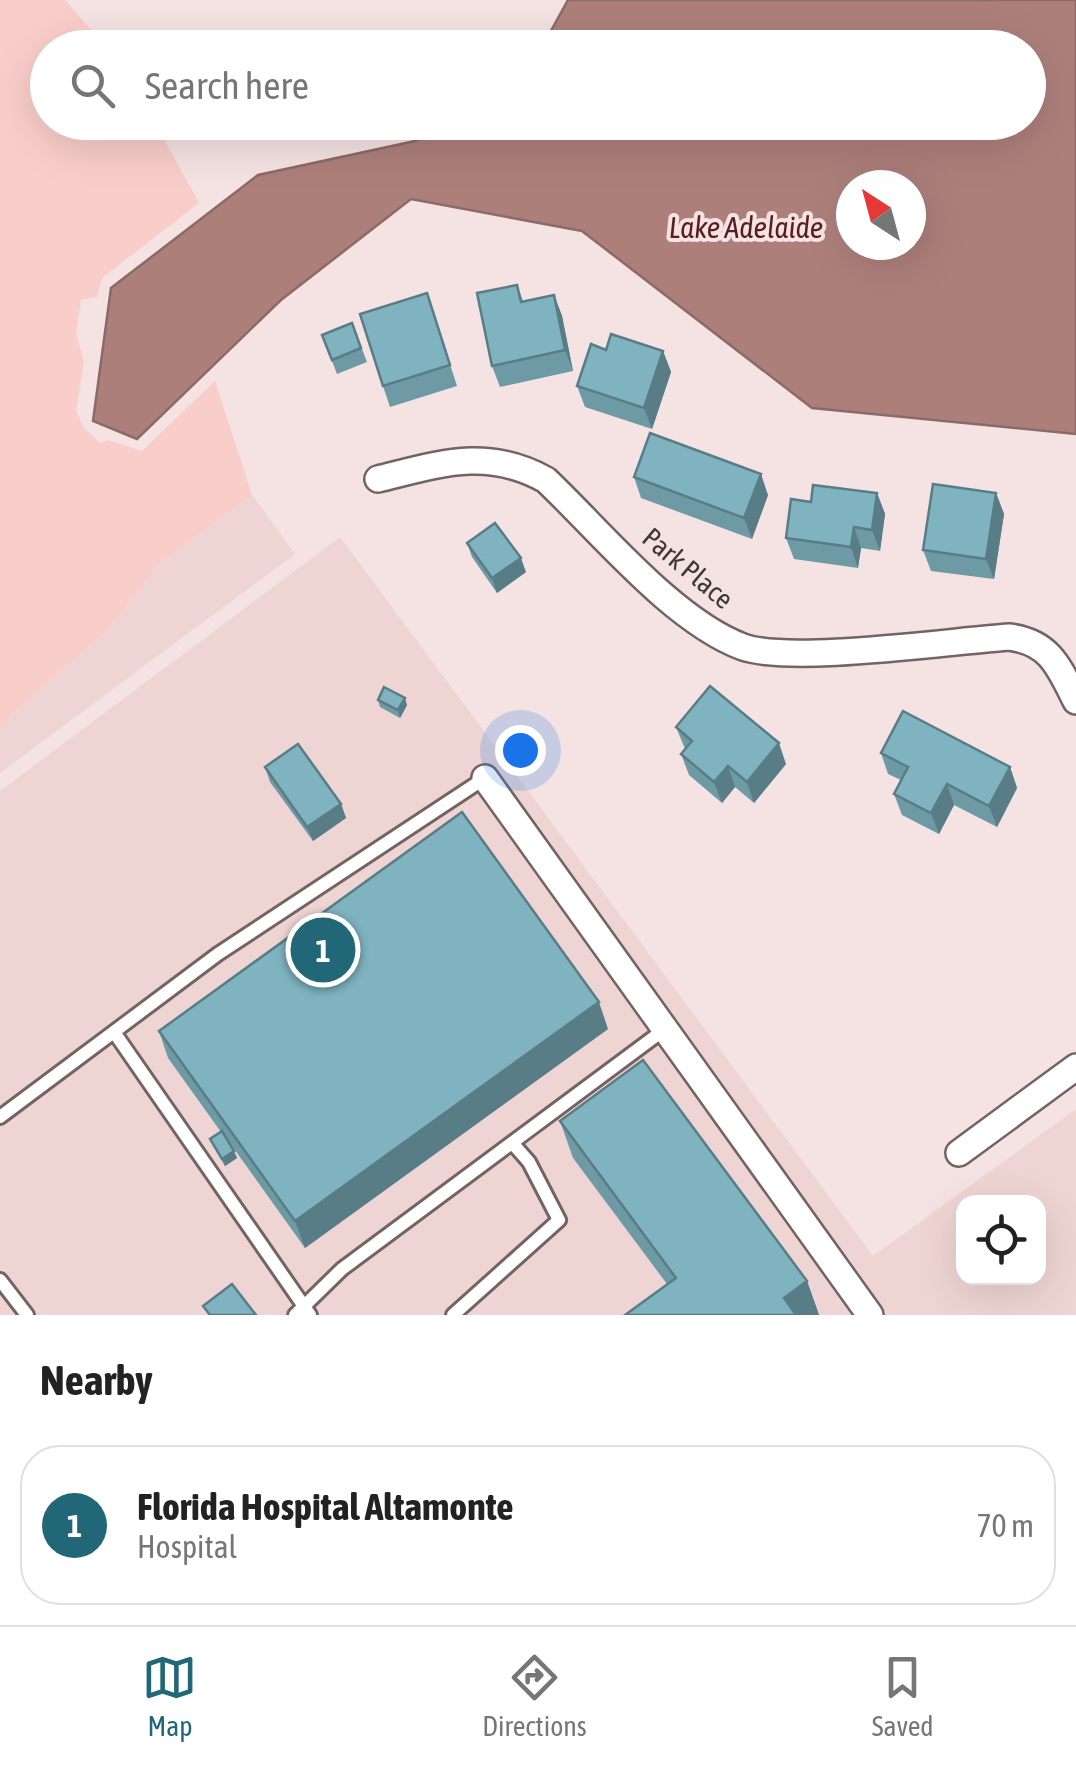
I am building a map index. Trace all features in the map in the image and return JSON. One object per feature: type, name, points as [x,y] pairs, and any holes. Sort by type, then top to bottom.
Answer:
[{"type":"street","name":"Park Place","points":[[378,479],[476,460],[517,464],[546,480],[707,627],[745,648],[790,653],[1009,637],[1032,640],[1060,668],[1074,692]]},
{"type":"street","points":[[485,778],[868,1314]]},
{"type":"street","points":[[960,1153],[1076,1066]]},
{"type":"lane","points":[[0,1117],[218,954],[485,778]]},
{"type":"lane","points":[[114,1032],[303,1312],[342,1268],[514,1145],[665,1028]]},
{"type":"lane","points":[[453,1315],[560,1220],[529,1162],[514,1145]]},
{"type":"lane","points":[[0,1280],[27,1315]]},
{"type":"shaded area","points":[[0,0],[65,0],[91,30],[30,30],[30,140],[164,140],[199,203],[102,278],[97,297],[81,300],[76,333],[84,362],[76,411],[84,428],[100,443],[108,440],[142,451],[215,381],[252,495],[159,563],[108,629],[13,713],[0,730]]},
{"type":"shaded area","points":[[252,495],[295,554],[0,773],[0,730],[13,713],[108,629],[159,563]]},
{"type":"shaded area","points":[[340,537],[873,1256],[956,1196],[956,1285],[1046,1285],[1046,1195],[957,1195],[1076,1109],[1076,1315],[0,1315],[0,791]]},
{"type":"water","name":"Lake Adelaide","points":[[568,0],[1076,0],[1076,434],[812,408],[582,231],[411,199],[281,300],[137,439],[93,421],[111,288],[258,175],[417,140],[1046,140],[1046,30],[551,30]]},
{"type":"building","points":[[517,285],[521,302],[554,295],[565,350],[492,366],[477,293]]},
{"type":"building","points":[[427,293],[450,365],[383,386],[360,314]]},
{"type":"building","points":[[352,323],[361,348],[332,360],[322,335]]},
{"type":"building","points":[[611,334],[663,351],[644,408],[577,386],[591,344],[606,350]]},
{"type":"building","points":[[650,433],[761,474],[744,518],[634,477]]},
{"type":"building","points":[[933,484],[996,493],[986,559],[923,550]]},
{"type":"building","points":[[813,485],[877,493],[872,530],[854,527],[851,547],[786,538],[791,499],[811,502]]},
{"type":"building","points":[[495,523],[521,558],[492,578],[467,543]]},
{"type":"building","points":[[710,686],[779,743],[747,782],[728,766],[714,782],[681,754],[692,741],[676,727]]},
{"type":"building","points":[[384,687],[405,698],[398,710],[378,700]]},
{"type":"building","points":[[903,711],[1010,767],[989,806],[947,784],[931,813],[894,794],[908,767],[881,753]]},
{"type":"building","points":[[298,744],[341,804],[307,827],[265,767]]},
{"type":"building","points":[[462,812],[599,1002],[295,1221],[159,1031]]},
{"type":"building","points":[[643,1060],[807,1281],[784,1298],[796,1315],[625,1315],[676,1278],[560,1121]]},
{"type":"building","points":[[222,1131],[234,1151],[222,1159],[210,1139]]},
{"type":"building","points":[[232,1284],[256,1315],[210,1315],[203,1306]]},
{"type":"place","name":"Florida Hospital Altamonte","points":[[323,950]]}]
